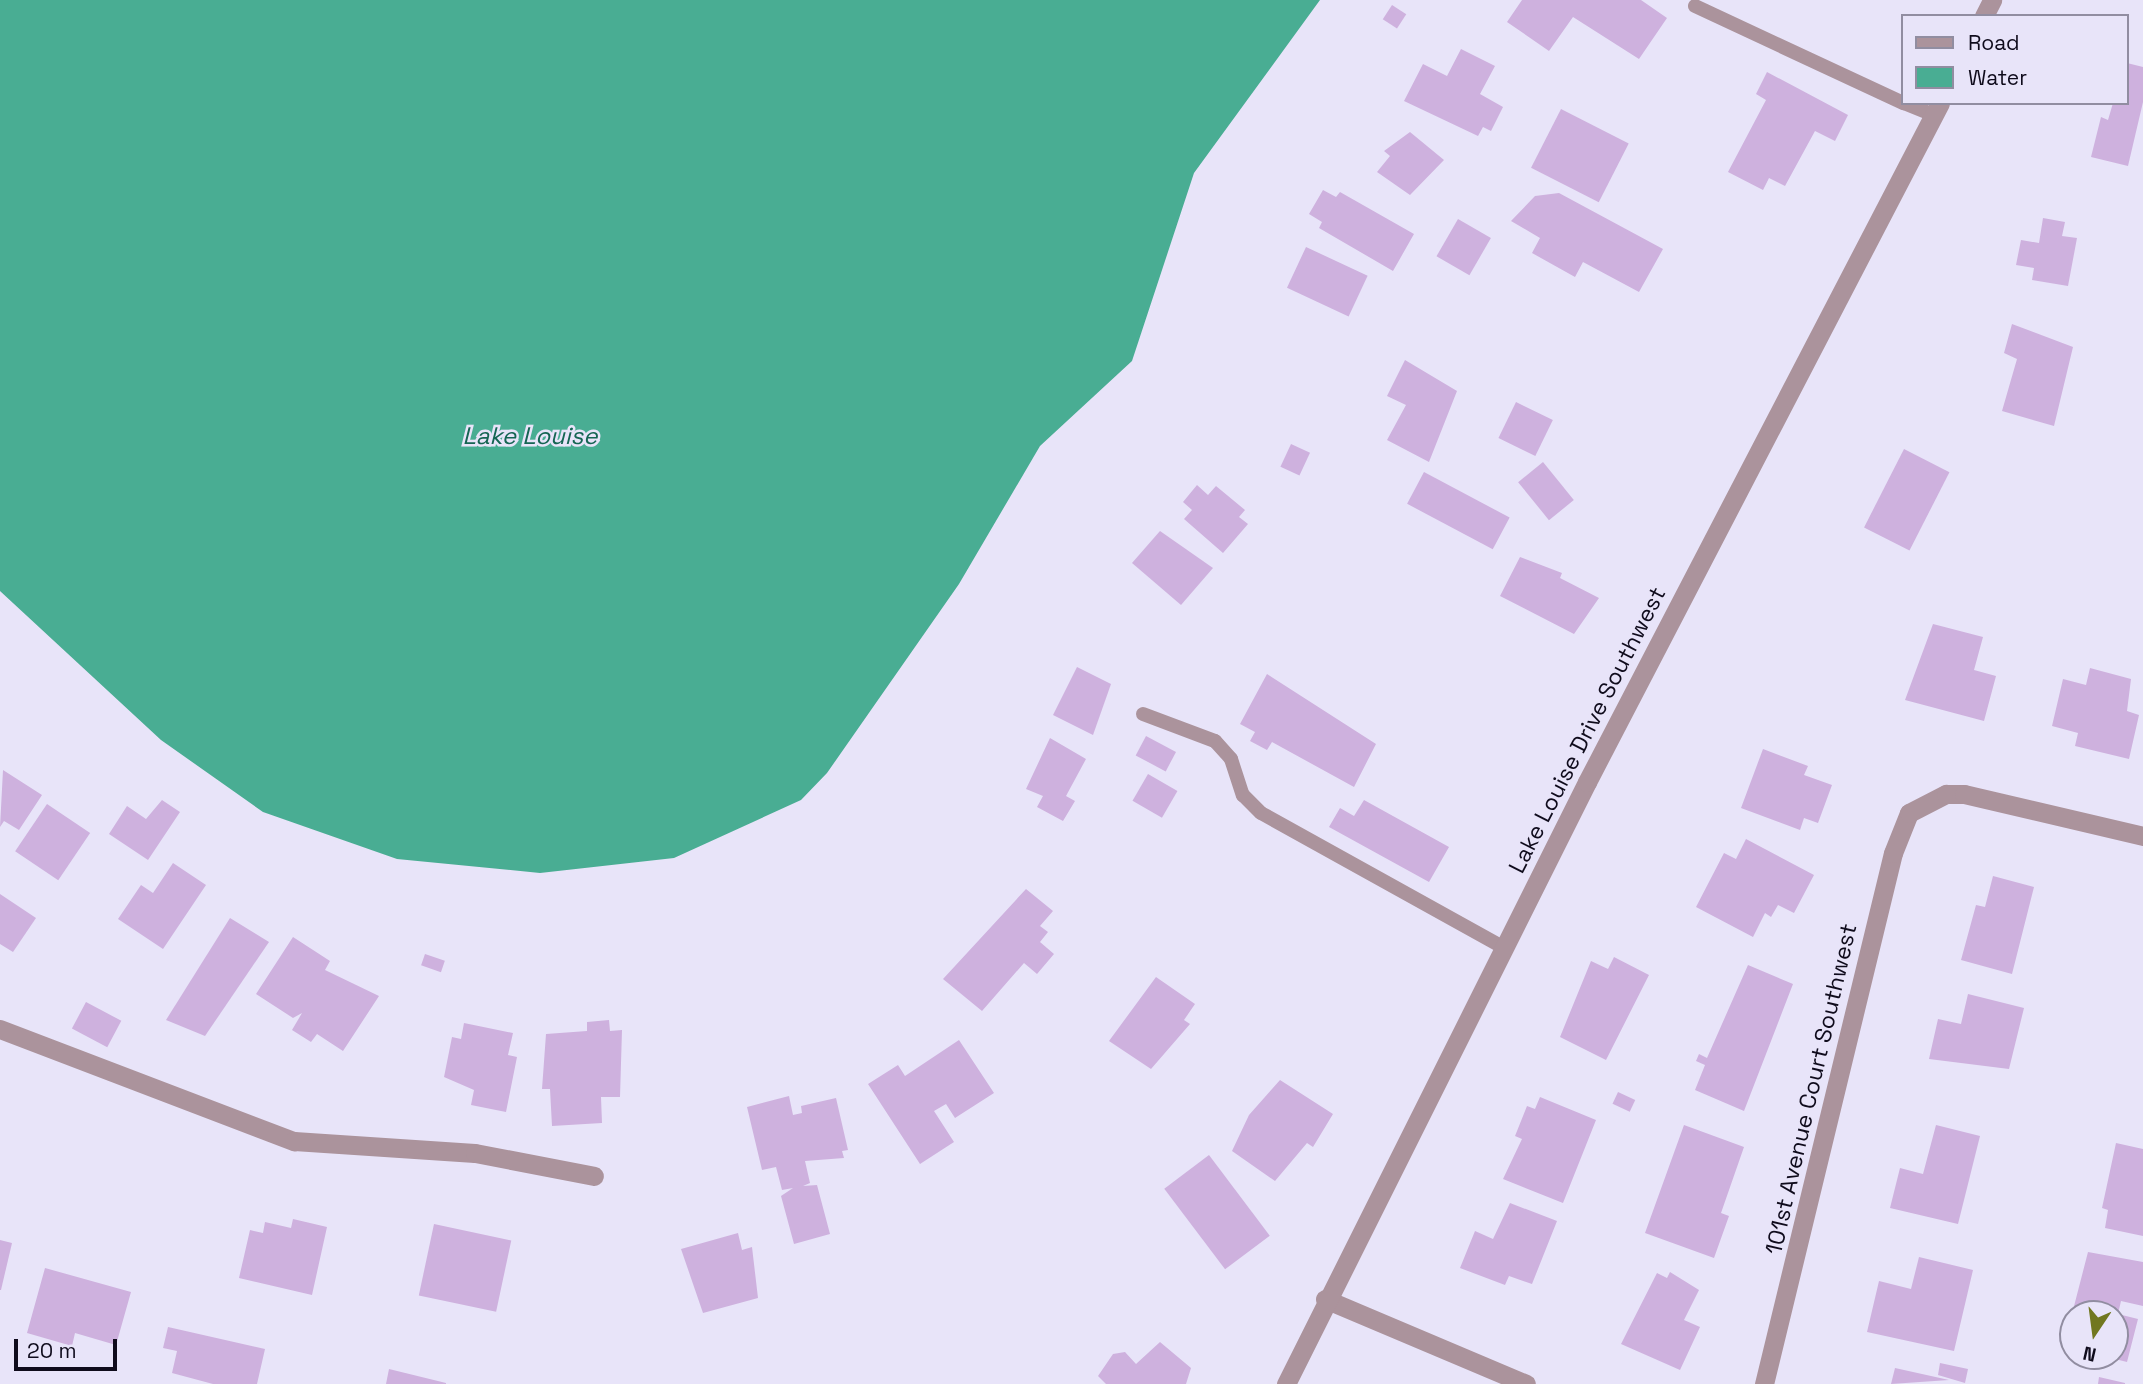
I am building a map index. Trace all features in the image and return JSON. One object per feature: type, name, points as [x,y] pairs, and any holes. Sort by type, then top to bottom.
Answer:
[{"type":"street","name":"Lake Louise Drive Southwest","points":[[1286,1384],[1325,1299],[1503,947],[1937,109]]},
{"type":"street","name":"101st Avenue Court Southwest","points":[[1764,1384],[1893,853],[1914,810],[1946,794],[1964,794],[2143,836]]},
{"type":"street","points":[[0,1029],[294,1141],[475,1153],[594,1175]]},
{"type":"street","points":[[1325,1299],[1526,1384]]},
{"type":"lane","points":[[1695,6],[1902,102]]},
{"type":"lane","points":[[1915,105],[1937,109]]},
{"type":"lane","points":[[1143,713],[1215,741],[1231,760],[1243,796],[1261,813],[1503,947]]},
{"type":"water","name":"Lake Louise","points":[[0,0],[1320,0],[1194,173],[1132,361],[1040,446],[959,584],[827,773],[801,800],[674,858],[540,873],[397,859],[263,812],[161,740],[0,591]]},
{"type":"building","points":[[1522,0],[1641,0],[1667,18],[1639,59],[1573,17],[1549,51],[1507,22]]},
{"type":"building","points":[[1392,5],[1406,14],[1397,29],[1383,19]]},
{"type":"building","points":[[1461,49],[1495,66],[1480,94],[1503,107],[1491,131],[1483,127],[1478,136],[1404,101],[1423,64],[1447,76]]},
{"type":"building","points":[[2129,64],[2143,67],[2143,102],[2128,166],[2091,157],[2101,117],[2108,120],[2112,105],[2129,105]]},
{"type":"building","points":[[1767,72],[1848,115],[1835,141],[1815,131],[1785,186],[1769,178],[1763,190],[1728,172],[1766,100],[1756,94]]},
{"type":"building","points":[[1561,109],[1629,144],[1599,202],[1531,168]]},
{"type":"building","points":[[1410,132],[1444,160],[1410,195],[1377,172],[1390,156],[1384,151]]},
{"type":"building","points":[[1323,190],[1336,197],[1340,192],[1414,234],[1393,271],[1319,228],[1322,222],[1309,214]]},
{"type":"building","points":[[1559,193],[1663,249],[1639,292],[1583,262],[1575,277],[1532,253],[1540,238],[1511,221],[1535,196]]},
{"type":"building","points":[[2043,218],[2065,222],[2062,236],[2077,238],[2068,286],[2032,280],[2034,268],[2016,265],[2021,240],[2039,243]]},
{"type":"building","points":[[1458,219],[1491,238],[1469,275],[1436,256]]},
{"type":"building","points":[[1306,247],[1368,276],[1349,317],[1287,288]]},
{"type":"building","points":[[2012,324],[2073,347],[2054,426],[2002,411],[2017,359],[2004,353]]},
{"type":"building","points":[[1405,360],[1457,391],[1429,462],[1387,440],[1406,405],[1387,396]]},
{"type":"building","points":[[1516,402],[1553,420],[1535,456],[1498,438]]},
{"type":"building","points":[[1291,444],[1310,453],[1299,476],[1280,467]]},
{"type":"building","points":[[1904,449],[1949,472],[1909,551],[1864,527]]},
{"type":"building","points":[[1543,462],[1574,500],[1549,520],[1518,482]]},
{"type":"building","points":[[1424,472],[1510,518],[1493,549],[1407,504]]},
{"type":"building","points":[[1197,485],[1208,495],[1216,486],[1245,510],[1239,517],[1248,524],[1223,553],[1184,519],[1192,510],[1183,502]]},
{"type":"building","points":[[1160,531],[1213,568],[1181,605],[1132,563]]},
{"type":"building","points":[[1520,557],[1562,573],[1560,578],[1599,598],[1574,634],[1500,596]]},
{"type":"building","points":[[1933,624],[1983,637],[1974,670],[1996,676],[1984,721],[1905,700]]},
{"type":"building","points":[[1077,667],[1111,684],[1093,735],[1053,715]]},
{"type":"building","points":[[2090,668],[2131,679],[2127,711],[2139,715],[2129,759],[2075,746],[2078,733],[2052,726],[2063,679],[2086,685]]},
{"type":"building","points":[[1267,674],[1376,744],[1354,787],[1272,742],[1267,750],[1250,741],[1255,732],[1240,724]]},
{"type":"building","points":[[1146,736],[1176,752],[1166,771],[1136,755]]},
{"type":"building","points":[[1050,738],[1086,759],[1066,796],[1075,801],[1063,821],[1037,807],[1043,796],[1026,789]]},
{"type":"building","points":[[1763,749],[1808,766],[1804,775],[1832,785],[1818,823],[1804,818],[1800,830],[1741,808]]},
{"type":"building","points":[[3,770],[42,795],[19,830],[4,821],[0,827]]},
{"type":"building","points":[[1148,774],[1177,791],[1162,818],[1132,801]]},
{"type":"building","points":[[162,800],[180,812],[148,860],[109,834],[127,806],[146,819]]},
{"type":"building","points":[[1364,800],[1449,847],[1429,882],[1329,827],[1340,808],[1354,816]]},
{"type":"building","points":[[47,804],[90,833],[58,880],[15,851]]},
{"type":"building","points":[[1746,839],[1814,875],[1794,913],[1778,905],[1771,917],[1765,913],[1753,937],[1696,907],[1724,853],[1736,859]]},
{"type":"building","points":[[173,863],[206,885],[163,949],[118,919],[141,885],[153,893]]},
{"type":"building","points":[[1993,876],[2034,887],[2012,974],[1961,960],[1976,905],[1985,907]]},
{"type":"building","points":[[1026,889],[1053,911],[1040,926],[1048,932],[1040,942],[1054,954],[1037,974],[1024,963],[982,1011],[943,979]]},
{"type":"building","points":[[0,894],[36,918],[13,952],[0,944]]},
{"type":"building","points":[[230,918],[269,942],[205,1036],[166,1020]]},
{"type":"building","points":[[293,937],[330,961],[325,970],[379,996],[343,1051],[317,1034],[311,1042],[292,1030],[302,1013],[293,1018],[256,994]]},
{"type":"building","points":[[425,954],[445,961],[441,972],[421,965]]},
{"type":"building","points":[[1614,957],[1649,975],[1606,1060],[1560,1037],[1591,961],[1608,969]]},
{"type":"building","points":[[1748,965],[1793,984],[1744,1111],[1695,1090],[1705,1065],[1696,1061],[1699,1054],[1707,1058]]},
{"type":"building","points":[[1156,977],[1195,1004],[1184,1020],[1190,1024],[1151,1069],[1109,1041]]},
{"type":"building","points":[[1968,994],[2024,1008],[2009,1069],[1929,1059],[1938,1019],[1961,1024]]},
{"type":"building","points":[[86,1002],[121,1021],[107,1047],[72,1028]]},
{"type":"building","points":[[609,1020],[610,1031],[622,1030],[620,1097],[601,1097],[602,1123],[552,1126],[550,1089],[542,1089],[546,1034],[587,1031],[587,1022]]},
{"type":"building","points":[[464,1023],[513,1033],[508,1055],[517,1057],[506,1112],[471,1105],[474,1090],[444,1077],[452,1037],[461,1039]]},
{"type":"building","points":[[959,1040],[994,1093],[955,1118],[946,1104],[934,1111],[954,1142],[920,1164],[868,1084],[898,1065],[905,1076]]},
{"type":"building","points":[[1280,1080],[1333,1114],[1313,1147],[1307,1143],[1275,1181],[1232,1151],[1249,1115]]},
{"type":"building","points":[[1618,1092],[1635,1100],[1630,1112],[1613,1104]]},
{"type":"building","points":[[789,1096],[793,1115],[802,1113],[801,1106],[836,1098],[848,1150],[842,1151],[844,1158],[805,1161],[810,1183],[803,1186],[817,1185],[830,1234],[794,1244],[781,1196],[793,1188],[782,1190],[776,1167],[762,1170],[747,1107]]},
{"type":"building","points":[[1540,1097],[1596,1120],[1563,1203],[1503,1179],[1522,1139],[1515,1136],[1527,1106],[1535,1109]]},
{"type":"building","points":[[1684,1125],[1744,1147],[1721,1213],[1729,1216],[1714,1258],[1645,1233]]},
{"type":"building","points":[[1936,1125],[1980,1136],[1958,1224],[1890,1208],[1900,1168],[1923,1174]]},
{"type":"building","points":[[2116,1143],[2143,1149],[2143,1236],[2105,1228],[2108,1210],[2102,1208]]},
{"type":"building","points":[[1209,1155],[1270,1236],[1225,1269],[1164,1189]]},
{"type":"building","points":[[1510,1203],[1557,1221],[1532,1284],[1509,1276],[1505,1285],[1460,1268],[1475,1231],[1493,1239]]},
{"type":"building","points":[[293,1219],[327,1227],[312,1295],[239,1278],[250,1230],[263,1233],[265,1222],[291,1228]]},
{"type":"building","points":[[434,1224],[511,1240],[496,1312],[419,1295]]},
{"type":"building","points":[[738,1233],[742,1250],[752,1247],[758,1298],[703,1313],[681,1249]]},
{"type":"building","points":[[0,1240],[12,1243],[1,1290],[0,1290]]},
{"type":"building","points":[[2088,1252],[2143,1262],[2143,1306],[2129,1303],[2129,1300],[2076,1300]]},
{"type":"building","points":[[1919,1257],[1973,1270],[1954,1351],[1867,1332],[1879,1281],[1911,1289]]},
{"type":"building","points":[[45,1268],[131,1292],[116,1345],[75,1333],[72,1346],[27,1333]]},
{"type":"building","points":[[1670,1272],[1699,1290],[1684,1320],[1700,1327],[1680,1370],[1621,1344],[1657,1273],[1667,1278]]},
{"type":"building","points":[[2129,1317],[2138,1319],[2129,1354]]},
{"type":"building","points":[[168,1327],[265,1349],[257,1384],[213,1384],[172,1373],[177,1351],[163,1348]]},
{"type":"building","points":[[1160,1342],[1191,1368],[1186,1384],[1106,1384],[1098,1376],[1113,1354],[1125,1352],[1136,1364]]},
{"type":"building","points":[[1940,1363],[1968,1369],[1965,1383],[1938,1375]]},
{"type":"building","points":[[1895,1368],[1949,1380],[1891,1384]]},
{"type":"building","points":[[389,1369],[446,1383],[446,1384],[386,1384]]},
{"type":"building","points":[[2099,1377],[2125,1383],[2125,1384],[2098,1384]]}]
